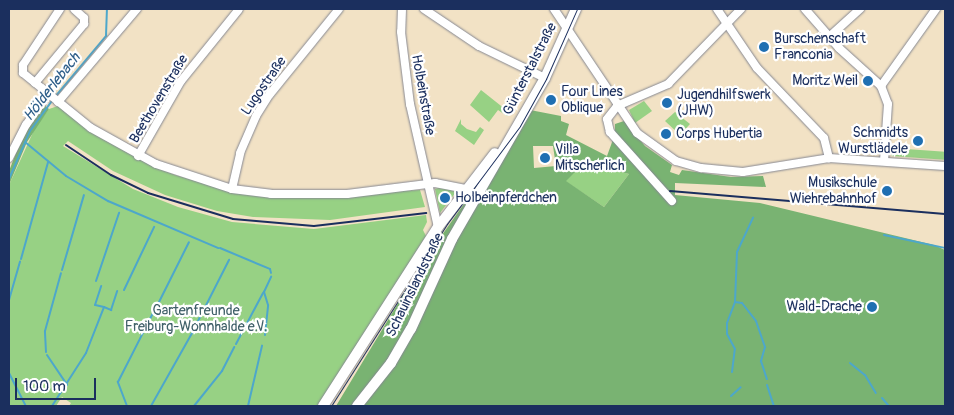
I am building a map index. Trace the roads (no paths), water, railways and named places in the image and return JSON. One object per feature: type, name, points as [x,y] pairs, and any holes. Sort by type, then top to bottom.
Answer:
[{"type":"main road","name":"Günterstalstraße","points":[[491,171],[545,78],[576,9]]},
{"type":"main road","name":"Günterstalstraße","points":[[438,226],[465,190],[507,141]]},
{"type":"main road","name":"Schauinslandstraße","points":[[357,406],[402,345],[452,239],[491,171]]},
{"type":"main road","name":"Schauinslandstraße","points":[[323,406],[438,226]]},
{"type":"street","points":[[60,9],[22,68],[53,99],[91,128],[138,156],[176,173],[232,188],[318,196],[429,183],[465,190]]},
{"type":"street","points":[[35,83],[84,24],[84,18],[74,9]]},
{"type":"street","points":[[9,158],[26,125],[53,99],[137,9]]},
{"type":"street","name":"Beethovenstraße","points":[[138,156],[181,81],[239,9]]},
{"type":"street","name":"Lugostraße","points":[[232,188],[243,145],[260,110],[338,9]]},
{"type":"street","name":"Holbeinstraße","points":[[402,9],[401,32],[407,86],[438,226]]},
{"type":"street","points":[[424,9],[479,46],[545,78]]},
{"type":"street","points":[[554,9],[617,106],[648,144],[667,157],[692,166],[743,172],[766,171],[829,158],[945,166]]},
{"type":"street","points":[[717,9],[773,87],[824,138],[829,158]]},
{"type":"street","points":[[672,201],[607,128],[607,118],[617,106],[668,84],[741,9]]},
{"type":"street","points":[[805,9],[829,37],[881,86],[888,104],[884,161]]},
{"type":"street","points":[[829,37],[860,9]]},
{"type":"street","points":[[881,86],[936,9]]},
{"type":"waterway","name":"Hölderlebach","points":[[55,97],[106,36],[107,9]]},
{"type":"waterway","name":"Hölderlebach","points":[[9,179],[30,131],[52,101]]},
{"type":"waterway","points":[[25,142],[66,176],[108,201],[218,248]]},
{"type":"waterway","points":[[21,259],[48,162]]},
{"type":"waterway","points":[[62,270],[84,195]]},
{"type":"waterway","points":[[96,281],[119,213]]},
{"type":"waterway","points":[[732,372],[735,349],[727,334],[727,323],[735,302],[737,252],[753,218]]},
{"type":"waterway","points":[[124,290],[154,227]]},
{"type":"waterway","points":[[884,235],[945,248]]},
{"type":"waterway","points":[[158,304],[189,242]]},
{"type":"waterway","points":[[220,248],[270,269],[271,273]]},
{"type":"waterway","points":[[197,323],[229,260]]},
{"type":"waterway","points":[[9,300],[20,262]]},
{"type":"waterway","points":[[46,352],[45,331],[61,273]]},
{"type":"waterway","points":[[265,335],[268,305],[264,292],[271,277]]},
{"type":"waterway","points":[[52,406],[86,353],[104,307],[95,305],[101,286]]},
{"type":"waterway","points":[[104,307],[111,310],[117,291]]},
{"type":"waterway","points":[[236,344],[263,293]]},
{"type":"waterway","points":[[735,302],[742,303],[756,321],[765,347],[761,361],[767,379]]},
{"type":"waterway","points":[[127,406],[118,382],[156,307]]},
{"type":"waterway","points":[[151,406],[195,328]]},
{"type":"waterway","points":[[248,406],[262,346]]},
{"type":"waterway","points":[[194,406],[222,371],[234,347]]},
{"type":"waterway","points":[[47,355],[67,385]]},
{"type":"waterway","points":[[850,363],[865,375],[876,393]]},
{"type":"waterway","points":[[9,373],[26,406]]},
{"type":"waterway","points":[[767,385],[774,406]]},
{"type":"waterway","points":[[731,396],[741,387]]},
{"type":"waterway","points":[[882,398],[889,406]]},
{"type":"tram line","points":[[331,406],[447,224],[520,126],[546,79],[577,9]]},
{"type":"railway","points":[[66,145],[111,175],[148,193],[233,219],[314,226],[426,213]]},
{"type":"railway","points":[[670,191],[945,214]]},
{"type":"place","name":"Burschenschaft Franconia","points":[[764,47]]},
{"type":"place","name":"Moritz Weil","points":[[868,81]]},
{"type":"place","name":"Four Lines Oblique","points":[[551,100]]},
{"type":"place","name":"Jugendhilfswerk (JHW)","points":[[667,103]]},
{"type":"place","name":"Corps Hubertia","points":[[666,134]]},
{"type":"place","name":"Schmidts Wurstlädele","points":[[918,141]]},
{"type":"place","name":"Villa Mitscherlich","points":[[545,158]]},
{"type":"place","name":"Musikschule Wiehrebahnhof","points":[[887,191]]},
{"type":"place","name":"Holbeinpferdchen","points":[[445,198]]},
{"type":"place","name":"Wald-Drache","points":[[872,307]]},
{"type":"park label","name":"Gartenfreunde Freiburg-Wonnhalde e.V.","points":[[196,320]]}]
